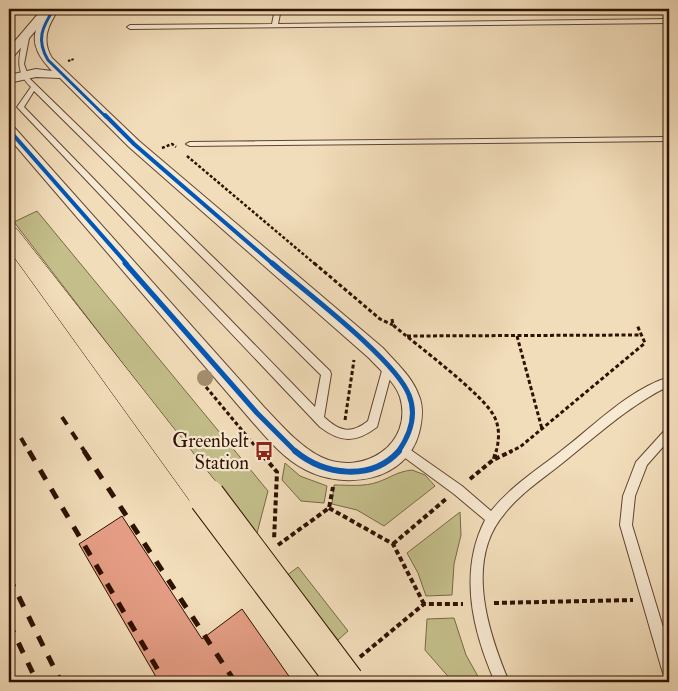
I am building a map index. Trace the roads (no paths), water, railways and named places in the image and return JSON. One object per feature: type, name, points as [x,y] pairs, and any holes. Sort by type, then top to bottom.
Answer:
[{"type":"highway","points":[[9,234],[207,497],[353,670]]},
{"type":"street","points":[[9,55],[37,20],[53,9]]},
{"type":"street","points":[[9,130],[250,406],[290,447],[314,464],[336,471],[356,473],[390,462],[401,450],[409,432],[411,401],[404,385],[369,346],[134,144],[67,72],[43,54],[38,38],[42,26],[53,9]]},
{"type":"street","points":[[9,79],[24,75],[67,72]]},
{"type":"lane","points":[[275,25],[278,9]]},
{"type":"lane","points":[[130,27],[669,22]]},
{"type":"lane","points":[[27,34],[22,56],[24,75],[34,87],[326,374],[318,418]]},
{"type":"lane","points":[[34,87],[20,107],[329,428],[343,435],[351,435],[367,430],[377,416],[388,367]]},
{"type":"lane","points":[[190,144],[669,139]]},
{"type":"lane","points":[[502,682],[488,654],[476,604],[477,574],[482,545],[492,519],[511,498],[617,411],[652,388],[669,381]]},
{"type":"lane","points":[[669,433],[642,462],[628,496],[626,525],[669,670]]},
{"type":"lane","points":[[401,450],[458,490],[492,519]]},
{"type":"railway","points":[[62,417],[85,452]]},
{"type":"railway","points":[[21,438],[29,452]]},
{"type":"railway","points":[[29,451],[165,682]]},
{"type":"railway","points":[[84,451],[235,682]]},
{"type":"railway","points":[[9,577],[61,682]]},
{"type":"railway","points":[[9,623],[37,682]]},
{"type":"place","name":"Greenbelt Station","points":[[264,451]]}]
